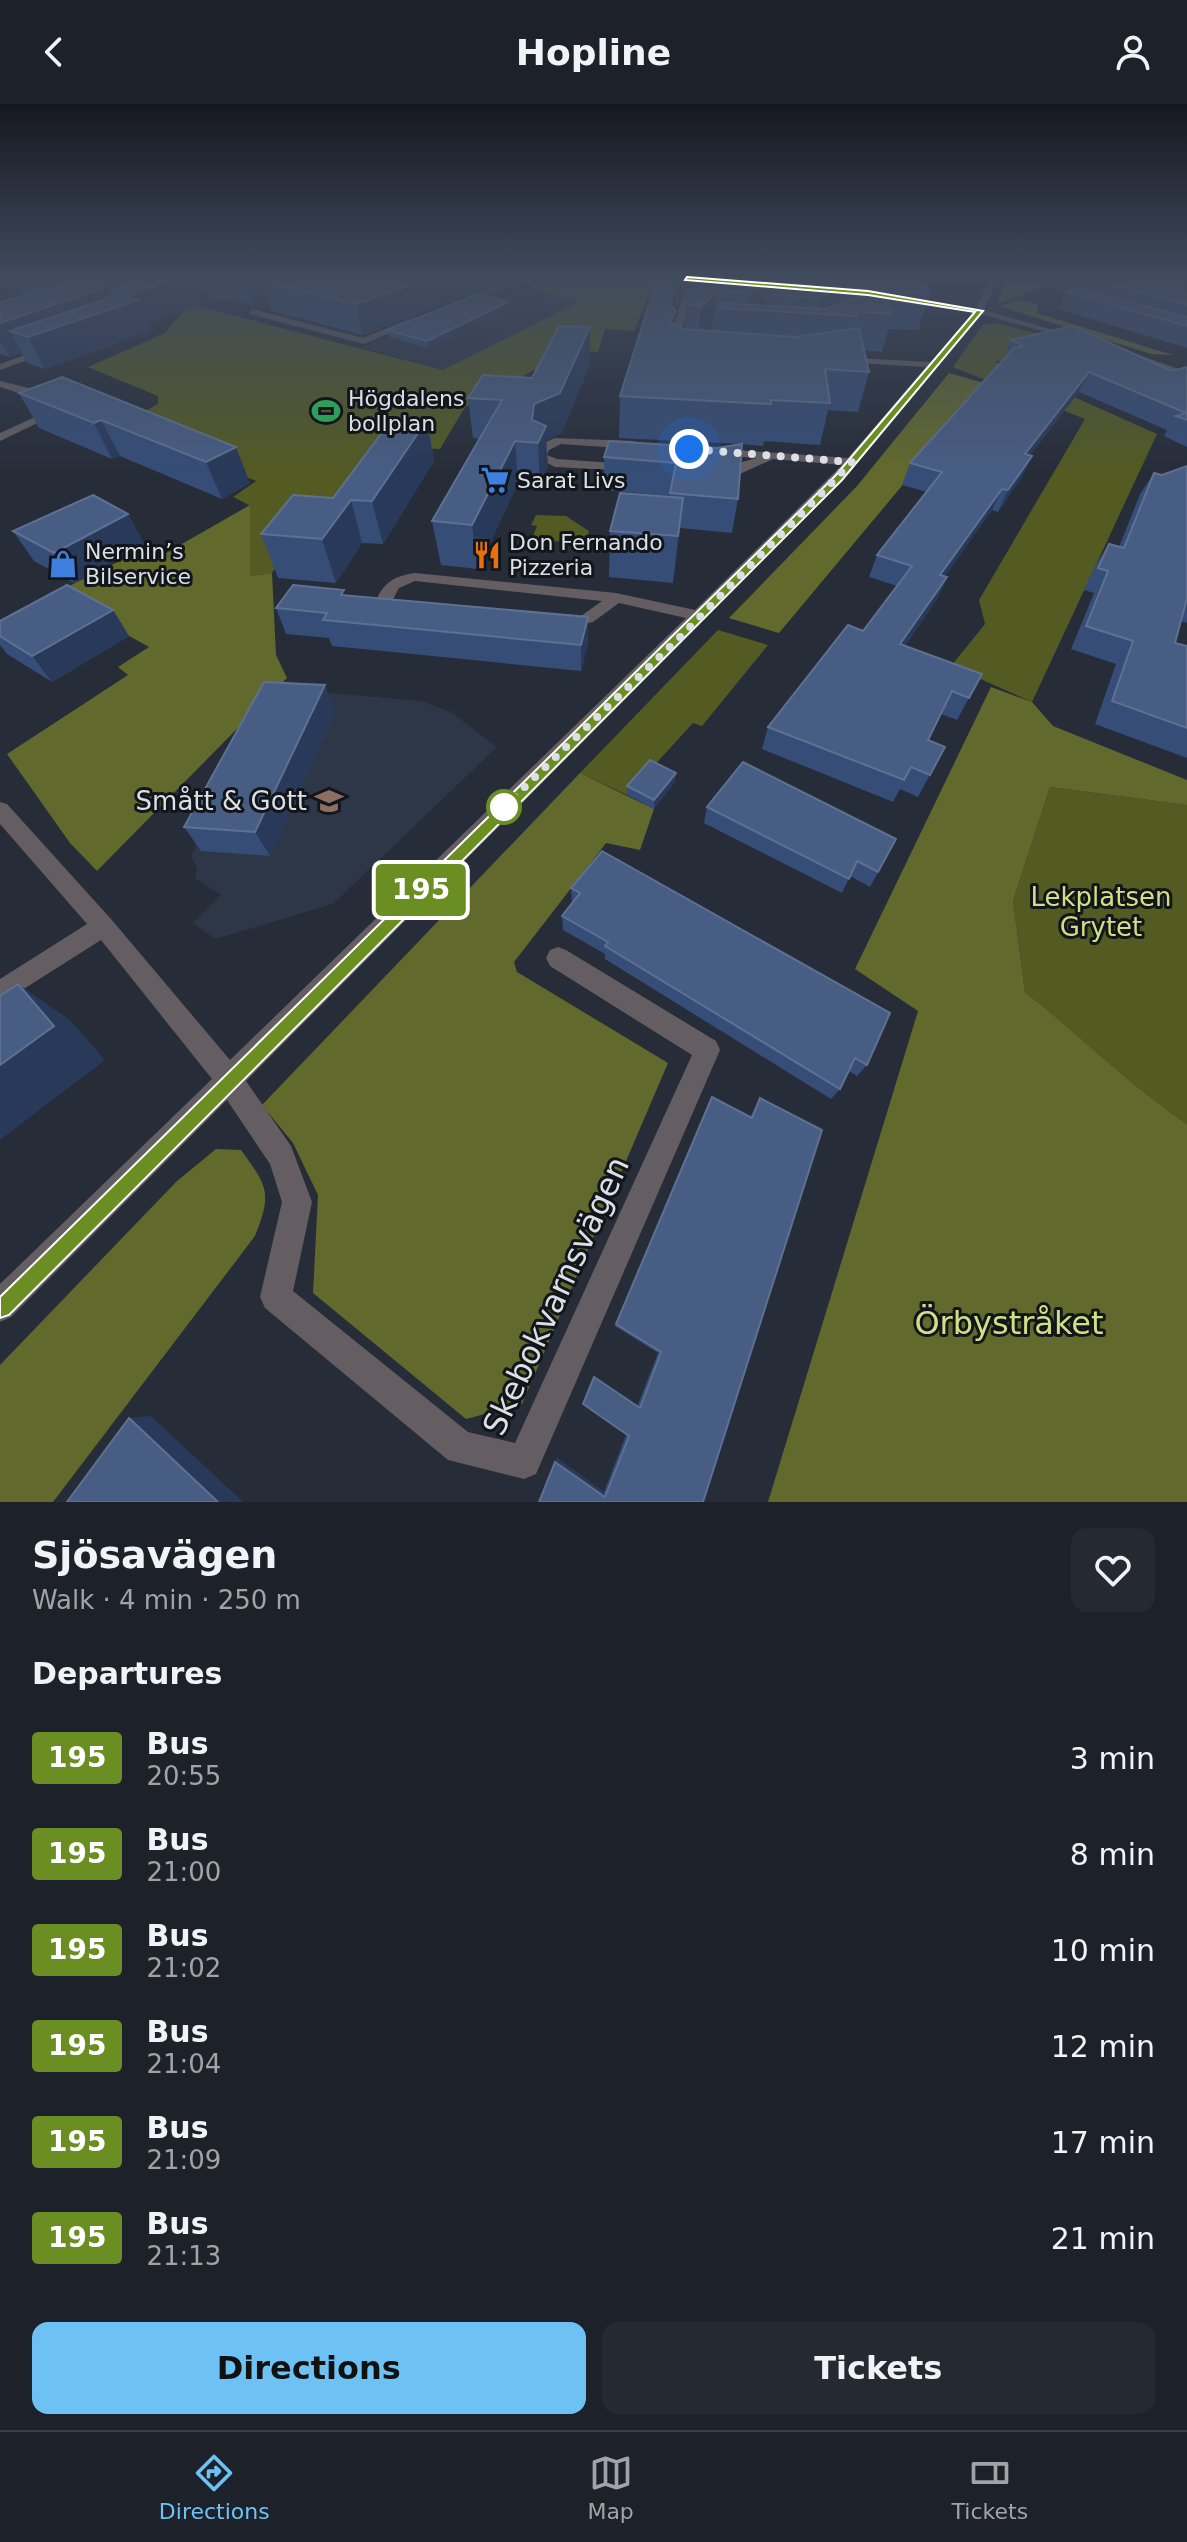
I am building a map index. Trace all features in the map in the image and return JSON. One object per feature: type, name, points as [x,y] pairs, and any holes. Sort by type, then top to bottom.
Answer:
[{"type":"street","points":[[0,367],[60,344]]},
{"type":"street","points":[[675,359],[677,351],[688,349],[679,344]]},
{"type":"street","points":[[0,1306],[852,462],[952,344]]},
{"type":"street","points":[[1114,350],[1187,375]]},
{"type":"street","points":[[822,356],[935,365]]},
{"type":"street","points":[[830,367],[849,360]]},
{"type":"street","points":[[1169,367],[1187,361]]},
{"type":"street","points":[[0,384],[37,393],[68,406],[0,437]]},
{"type":"street","points":[[643,446],[559,440],[543,448],[541,457],[555,463],[649,470]]},
{"type":"street","points":[[705,450],[852,462]]},
{"type":"street","points":[[697,473],[738,470],[769,457]]},
{"type":"street","points":[[422,614],[392,611],[383,604],[391,586],[400,579],[415,577],[616,598],[699,616]]},
{"type":"street","points":[[540,624],[569,626],[587,619],[616,598]]},
{"type":"street","points":[[0,810],[103,926],[229,1079]]},
{"type":"street","points":[[0,993],[103,926]]},
{"type":"street","name":"Skebokvarnsvägen","points":[[229,1079],[281,1156],[297,1202],[276,1297],[460,1448],[524,1462],[707,1050],[558,958]]},
{"type":"shaded area","points":[[368,344],[495,344],[443,370],[362,347]]},
{"type":"shaded area","name":"Smått & Gott","points":[[296,690],[421,701],[451,712],[497,747],[333,904],[215,939],[193,923],[221,895],[195,878],[197,868],[191,856],[265,710]]},
{"type":"green space","points":[[140,344],[344,344],[443,370],[495,344],[600,344],[598,352],[579,350],[557,358],[465,407],[440,449],[399,447],[352,494],[320,506],[272,573],[250,576],[249,505],[233,497],[256,481],[122,424],[158,404],[158,396],[88,367]]},
{"type":"green space","points":[[969,344],[1066,344],[995,362],[1157,434],[1032,702],[951,666],[985,624],[979,600],[1085,419],[953,367]]},
{"type":"green space","points":[[1120,344],[1138,344],[1173,355],[1151,354]]},
{"type":"green space","points":[[949,373],[987,384],[779,633],[729,618],[857,486]]},
{"type":"green space","points":[[250,505],[250,576],[272,573],[276,655],[287,678],[97,871],[70,843],[7,754],[128,675],[118,667],[149,647],[84,611],[63,589],[138,552],[152,561]]},
{"type":"green space","points":[[536,515],[566,516],[589,531],[586,542],[537,541],[533,536],[537,526],[531,525]]},
{"type":"green space","points":[[718,630],[768,645],[702,726],[693,723],[627,795],[580,773]]},
{"type":"green space","name":"Örbystråket","points":[[991,687],[1032,702],[1053,726],[1187,780],[1187,805],[1050,787],[1013,901],[1025,992],[1145,1093],[1187,1124],[1187,1502],[768,1502],[918,1011],[855,969]]},
{"type":"green space","points":[[580,773],[654,809],[640,850],[606,843],[514,962],[517,972],[668,1063],[522,1404],[466,1419],[313,1293],[318,1195],[293,1143],[262,1105]]},
{"type":"green space","name":"Lekplatsen Grytet","points":[[1050,787],[1187,805],[1187,1124],[1145,1093],[1025,992],[1013,901]]},
{"type":"green space","points":[[216,1149],[241,1150],[262,1182],[264,1210],[255,1236],[53,1502],[0,1502],[0,1365],[177,1181]]},
{"type":"building","points":[[550,344],[582,344],[560,393],[534,404],[532,420],[546,426],[538,443],[515,441],[472,525],[432,521],[502,400],[468,398],[483,375],[532,378]]},
{"type":"building","points":[[636,344],[863,344],[869,372],[825,369],[830,403],[771,400],[771,404],[620,396]]},
{"type":"building","points":[[1020,344],[1113,344],[1172,371],[1187,367],[1187,420],[1176,416],[1186,413],[1089,372],[1025,454],[1032,456],[1008,490],[1002,489],[940,575],[947,577],[900,644],[982,674],[969,698],[952,691],[928,740],[945,747],[930,775],[911,767],[904,780],[768,727],[848,625],[863,631],[912,566],[877,555],[942,472],[910,463],[1014,348],[1024,346]]},
{"type":"building","points":[[62,377],[236,447],[206,462],[101,420],[94,423],[19,393]]},
{"type":"building","points":[[393,418],[427,420],[372,501],[351,500],[322,539],[261,534],[293,495],[333,498]]},
{"type":"building","points":[[609,441],[717,448],[742,444],[738,499],[670,493],[676,463],[604,457]]},
{"type":"building","points":[[1187,466],[1187,598],[1175,643],[1187,646],[1187,728],[1112,701],[1133,641],[1086,626],[1108,571],[1098,568],[1109,544],[1124,548],[1154,473],[1162,475]]},
{"type":"building","points":[[620,493],[683,498],[678,536],[610,531]]},
{"type":"building","points":[[93,495],[128,514],[54,553],[13,531]]},
{"type":"building","points":[[67,585],[113,610],[32,656],[0,636],[0,621]]},
{"type":"building","points":[[293,585],[344,590],[341,595],[588,617],[581,645],[323,620],[327,613],[276,608]]},
{"type":"building","points":[[264,682],[325,685],[255,832],[184,827]]},
{"type":"building","points":[[650,760],[676,773],[654,800],[627,786]]},
{"type":"building","points":[[743,762],[896,839],[878,872],[857,861],[849,879],[707,807]]},
{"type":"building","points":[[602,851],[890,1013],[867,1065],[855,1058],[840,1089],[605,946],[608,942],[562,916],[580,893],[571,888]]},
{"type":"building","points":[[18,984],[54,1026],[0,1065],[0,996]]},
{"type":"building","points":[[712,1097],[752,1118],[760,1098],[822,1130],[703,1502],[539,1502],[555,1462],[605,1497],[629,1436],[583,1404],[594,1377],[640,1408],[661,1352],[616,1324]]},
{"type":"building","points":[[129,1418],[218,1502],[67,1502]]},
{"type":"bus line","name":"195","points":[[0,1306],[838,478],[952,344]]},
{"type":"place","name":"Högdalens bollplan","points":[[326,411]]},
{"type":"place","name":"Sarat Livs","points":[[495,480]]},
{"type":"place","name":"Don Fernando Pizzeria","points":[[487,555]]},
{"type":"place","name":"Nermin’s Bilservice","points":[[63,564]]},
{"type":"place","name":"Smått & Gott","points":[[329,801]]},
{"type":"route","points":[[504,807],[680,637],[852,462],[689,449]]}]
